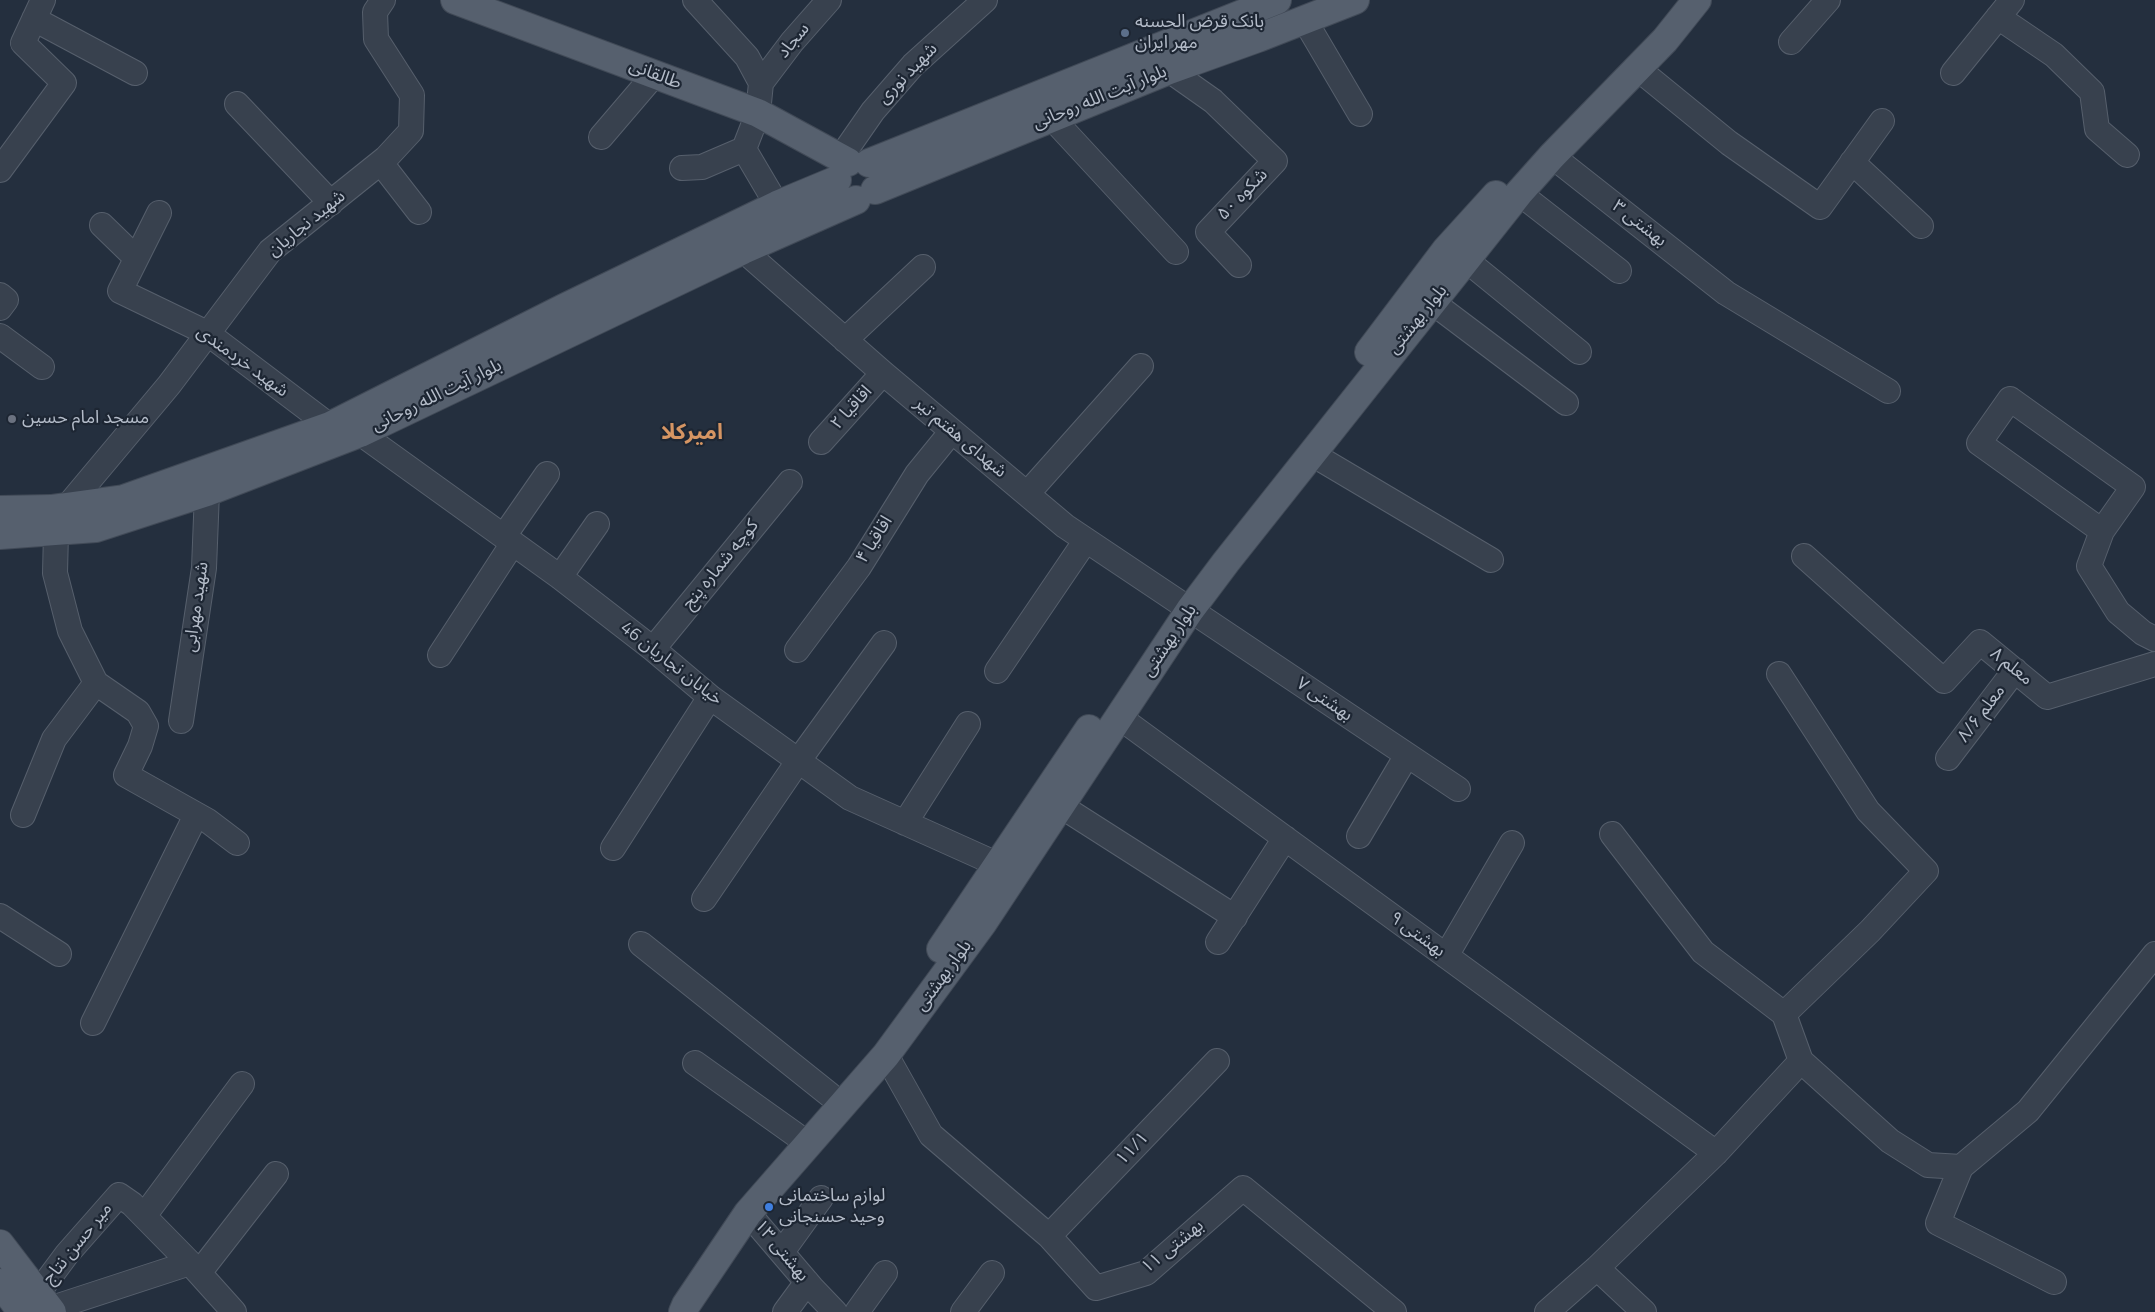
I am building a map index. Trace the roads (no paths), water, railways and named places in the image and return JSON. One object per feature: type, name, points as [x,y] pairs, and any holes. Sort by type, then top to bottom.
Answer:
[{"type":"main road","name":"طالقانی","points":[[455,0],[758,113],[849,165]]},
{"type":"main road","name":"بلوار آیت الله روحانی","points":[[0,510],[66,508],[124,499],[330,426],[564,308],[777,204],[849,165],[1250,5],[1277,0]]},
{"type":"main road","name":"بلوار آیت الله روحانی","points":[[0,535],[56,533],[96,528],[207,492],[360,433],[743,250],[865,195],[1170,70],[1355,0]]},
{"type":"main road","name":"بلوار بهشتی","points":[[683,1312],[748,1212],[886,1055],[982,924],[1007,869],[1183,605],[1350,391],[1432,302],[1519,193],[1552,156],[1604,84],[1660,21],[1674,0]]},
{"type":"main road","name":"بلوار بهشتی","points":[[666,1312],[688,1275],[739,1201],[830,1095],[872,1042],[951,935],[1061,806],[1119,716],[1183,605],[1312,454],[1350,391],[1446,250],[1522,165],[1638,68],[1665,40],[1698,0]]},
{"type":"main road","points":[[849,165],[877,176],[865,195],[842,194],[849,165]]},
{"type":"main road","points":[[0,1244],[40,1306]]},
{"type":"main road","points":[[0,1283],[40,1306]]},
{"type":"street","name":"شهید نجاریان","points":[[66,508],[169,385],[270,250],[381,163],[411,131],[412,95],[376,40],[375,12],[383,0]]},
{"type":"street","points":[[682,168],[702,167],[744,149],[758,113],[761,83],[747,57],[695,0]]},
{"type":"street","name":"سجاد","points":[[761,83],[792,42],[829,0]]},
{"type":"street","name":"شهید نوری","points":[[849,165],[873,111],[913,65],[985,0]]},
{"type":"street","points":[[1791,42],[1828,0]]},
{"type":"street","points":[[1953,74],[2005,9],[2092,92],[2097,130],[2128,155]]},
{"type":"street","points":[[0,170],[64,83],[23,43],[38,10],[135,73]]},
{"type":"street","points":[[1304,19],[1360,114]]},
{"type":"street","points":[[1638,68],[1729,143],[1820,207],[1882,121]]},
{"type":"street","name":"شکوه ۵۰","points":[[1170,70],[1213,101],[1275,161],[1208,232],[1240,265]]},
{"type":"street","points":[[601,137],[654,74]]},
{"type":"street","points":[[236,104],[331,203]]},
{"type":"street","points":[[1052,118],[1176,252]]},
{"type":"street","points":[[744,149],[777,204]]},
{"type":"street","name":"بهشتی ۳","points":[[1552,156],[1726,293],[1888,391]]},
{"type":"street","points":[[1852,162],[1921,226]]},
{"type":"street","points":[[381,163],[419,212]]},
{"type":"street","points":[[1519,193],[1620,270]]},
{"type":"street","name":"شهید خردمندی","points":[[159,213],[120,291],[207,333],[330,426]]},
{"type":"street","points":[[102,225],[136,258]]},
{"type":"street","name":"شهدای هفتم تیر","points":[[743,250],[883,373],[1065,526],[1183,605]]},
{"type":"street","points":[[1466,260],[1579,352]]},
{"type":"street","points":[[845,340],[923,267]]},
{"type":"street","points":[[1432,302],[1566,403]]},
{"type":"street","points":[[0,336],[42,367]]},
{"type":"street","points":[[1027,494],[1141,366]]},
{"type":"street","name":"اقاقیا ۲","points":[[821,442],[883,373]]},
{"type":"street","points":[[2102,531],[1979,443],[2010,399],[2133,487],[2102,531],[2089,566],[2118,612],[2143,633],[2155,639]]},
{"type":"street","name":"اقاقیا ۴","points":[[797,650],[859,567],[916,474],[952,431]]},
{"type":"street","name":"خیابان نجاریان 46","points":[[360,433],[560,577],[653,649],[710,697],[850,798],[1007,869]]},
{"type":"street","points":[[1312,454],[1491,560]]},
{"type":"street","points":[[440,655],[547,474]]},
{"type":"street","name":"کوچه شماره پنج","points":[[653,649],[790,482]]},
{"type":"street","name":"شهید مهرابی","points":[[181,721],[204,568],[207,492]]},
{"type":"street","points":[[560,577],[597,524]]},
{"type":"street","points":[[56,533],[55,573],[70,631],[96,683],[138,712],[146,726],[140,746],[126,775],[196,815],[237,842]]},
{"type":"street","points":[[997,671],[1086,540]]},
{"type":"street","name":"معلم ۸","points":[[1804,556],[1944,681],[1980,642],[2047,697],[2154,665]]},
{"type":"street","name":"بهشتی ۷","points":[[1183,605],[1458,789]]},
{"type":"street","points":[[704,899],[799,760],[884,643]]},
{"type":"street","name":"معلم ۸/۶","points":[[1948,758],[2015,670]]},
{"type":"street","points":[[1779,674],[1868,811],[1926,871],[1870,931],[1784,1014]]},
{"type":"street","points":[[23,815],[54,739],[96,683]]},
{"type":"street","points":[[613,848],[710,697]]},
{"type":"street","name":"بهشتی ۹","points":[[1119,716],[1716,1154]]},
{"type":"street","points":[[905,823],[968,724]]},
{"type":"street","points":[[1359,836],[1407,755]]},
{"type":"street","points":[[1061,806],[1234,917]]},
{"type":"street","points":[[93,1023],[196,815]]},
{"type":"street","points":[[1612,834],[1703,952],[1784,1014],[1801,1061],[1890,1141],[1928,1165],[1961,1167]]},
{"type":"street","points":[[1218,942],[1284,838]]},
{"type":"street","points":[[1446,956],[1512,843]]},
{"type":"street","points":[[0,916],[59,954]]},
{"type":"street","points":[[641,944],[830,1095]]},
{"type":"street","points":[[2054,1282],[1938,1223],[1961,1167],[2028,1111],[2155,954]]},
{"type":"street","name":"بهشتی ۱۱","points":[[886,1055],[931,1135],[1049,1236],[1096,1288],[1146,1273],[1243,1188],[1394,1312]]},
{"type":"street","name":"۱۱/۱","points":[[1049,1236],[1217,1061]]},
{"type":"street","points":[[1547,1312],[1597,1268],[1716,1154],[1801,1061]]},
{"type":"street","points":[[694,1063],[796,1136]]},
{"type":"street","points":[[234,1312],[195,1268],[144,1216],[242,1084]]},
{"type":"street","points":[[40,1306],[195,1268],[276,1174]]},
{"type":"street","name":"میر حسن نتاج","points":[[40,1306],[67,1254],[119,1195],[144,1216]]},
{"type":"street","points":[[782,1252],[821,1198]]},
{"type":"street","name":"بهشتی ۱۳","points":[[748,1212],[835,1312]]},
{"type":"street","points":[[1597,1268],[1644,1312]]},
{"type":"street","points":[[857,1312],[885,1273]]},
{"type":"street","points":[[963,1312],[992,1273]]},
{"type":"street","points":[[785,1312],[807,1282]]},
{"type":"place","name":"بانک قرض الحسنه مهر ایران","points":[[1125,33]]},
{"type":"place","name":"مسجد امام حسین","points":[[12,419]]},
{"type":"place","name":"لوازم ساختمانی وحید حسنجانی","points":[[769,1207]]},
{"type":"district","name":"امیرکلا","points":[[692,434]]}]
